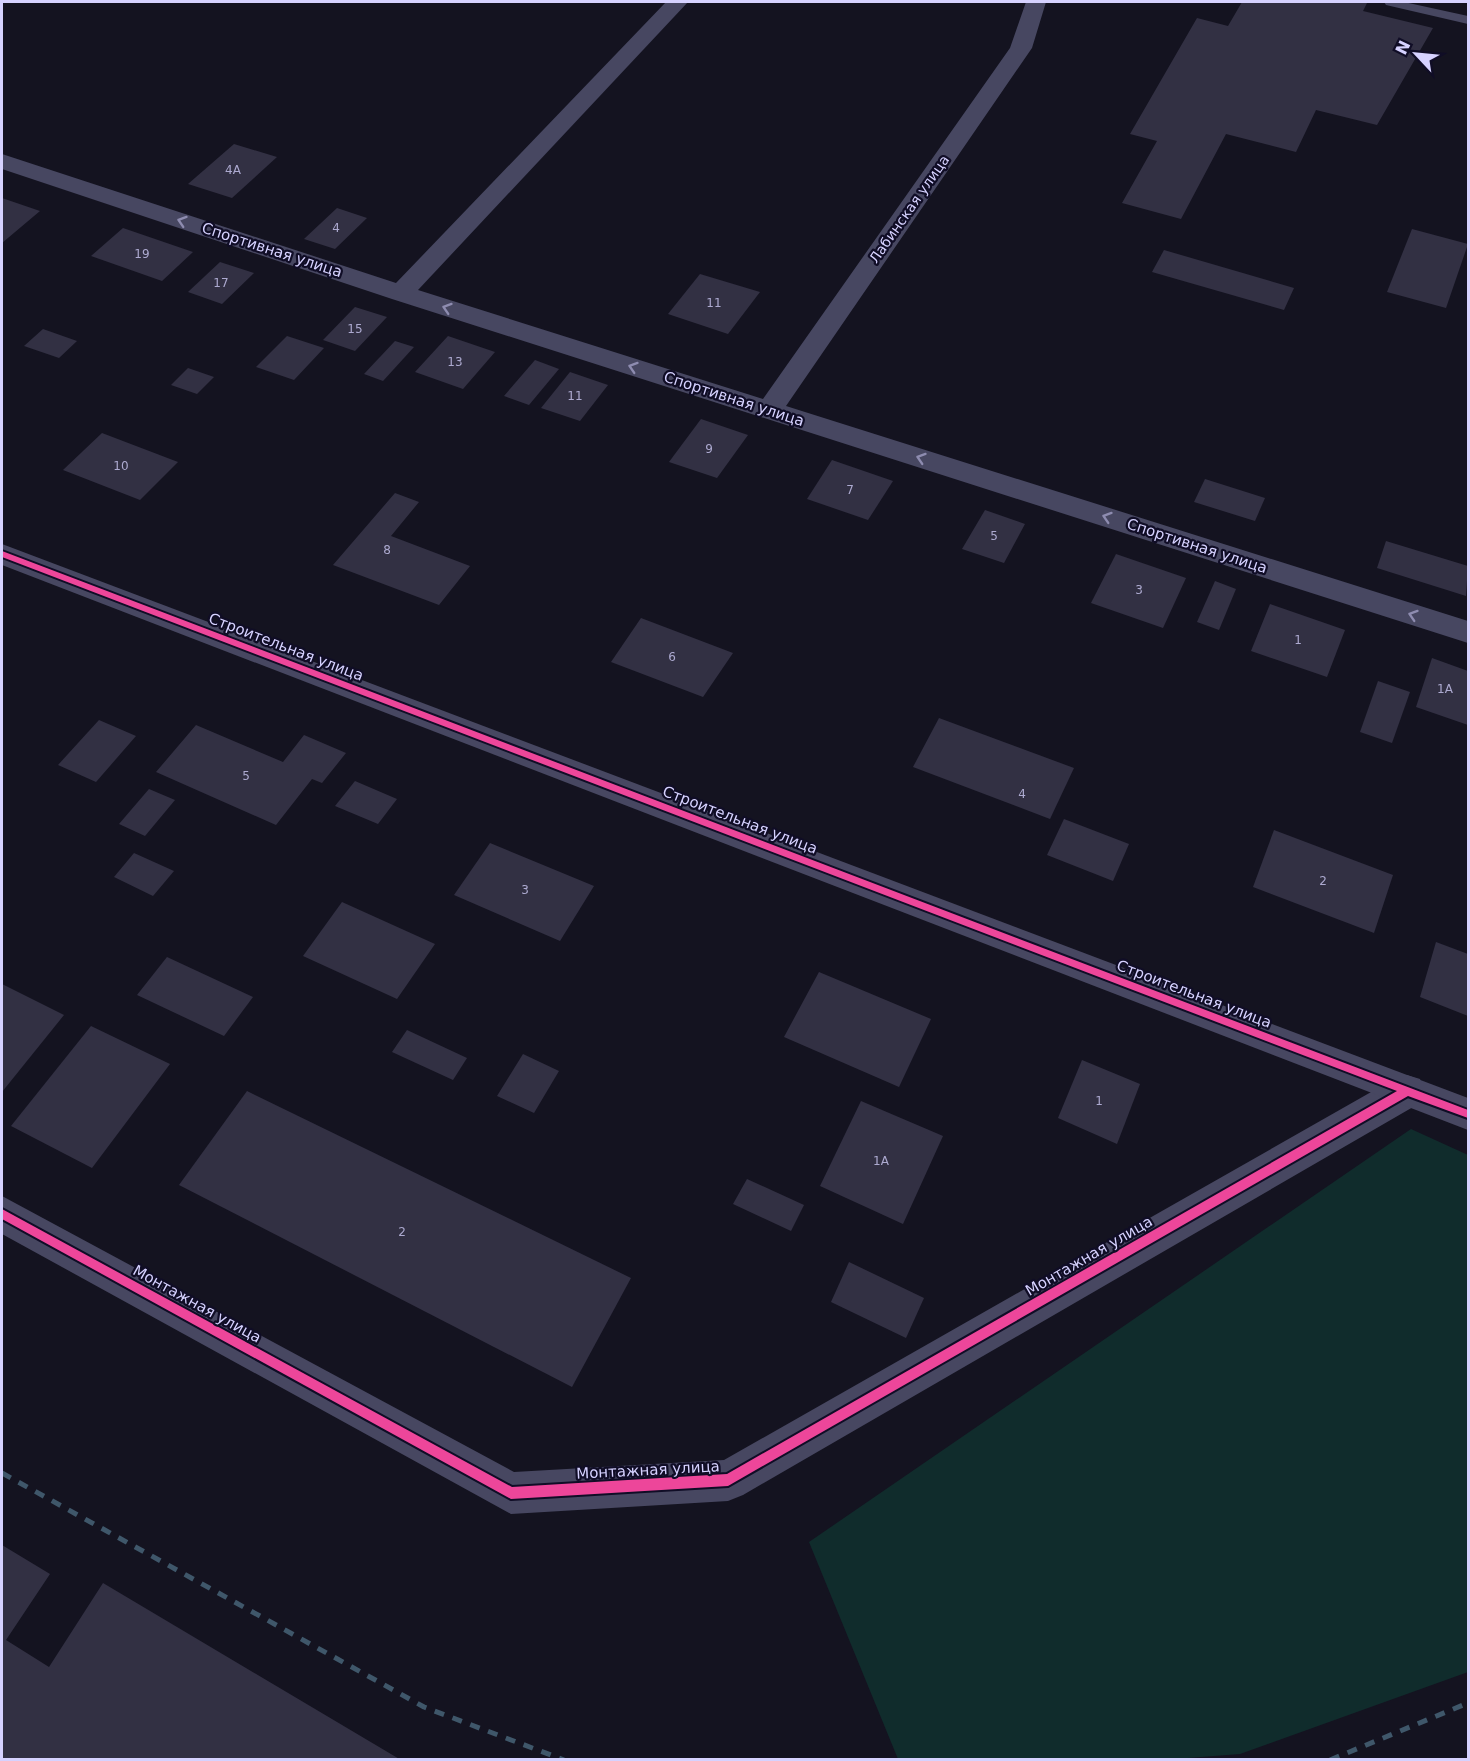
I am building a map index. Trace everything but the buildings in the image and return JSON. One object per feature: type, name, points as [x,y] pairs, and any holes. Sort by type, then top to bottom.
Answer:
[{"type":"street","points":[[401,293],[677,2]]},
{"type":"street","name":"Лабинская улица","points":[[769,410],[1021,48],[1036,2]]},
{"type":"street","name":"Спортивная улица","points":[[2,161],[401,293],[1468,632]]},
{"type":"street","name":"Строительная улица","points":[[2,555],[1468,1114]]},
{"type":"street","name":"Монтажная улица","points":[[2,1214],[511,1493],[728,1480],[1407,1091]]},
{"type":"lane","points":[[1390,2],[1468,20]]},
{"type":"green space","points":[[1411,1129],[1468,1155],[1468,1672],[1240,1754],[1162,1760],[898,1759],[809,1542]]},
{"type":"railway","points":[[2,1473],[424,1707],[564,1760]]},
{"type":"railway","points":[[1330,1760],[1468,1703]]},
{"type":"cycle path","points":[[2,554],[1468,1114]]},
{"type":"cycle path","points":[[2,1214],[511,1493],[728,1480],[1407,1091]]}]
